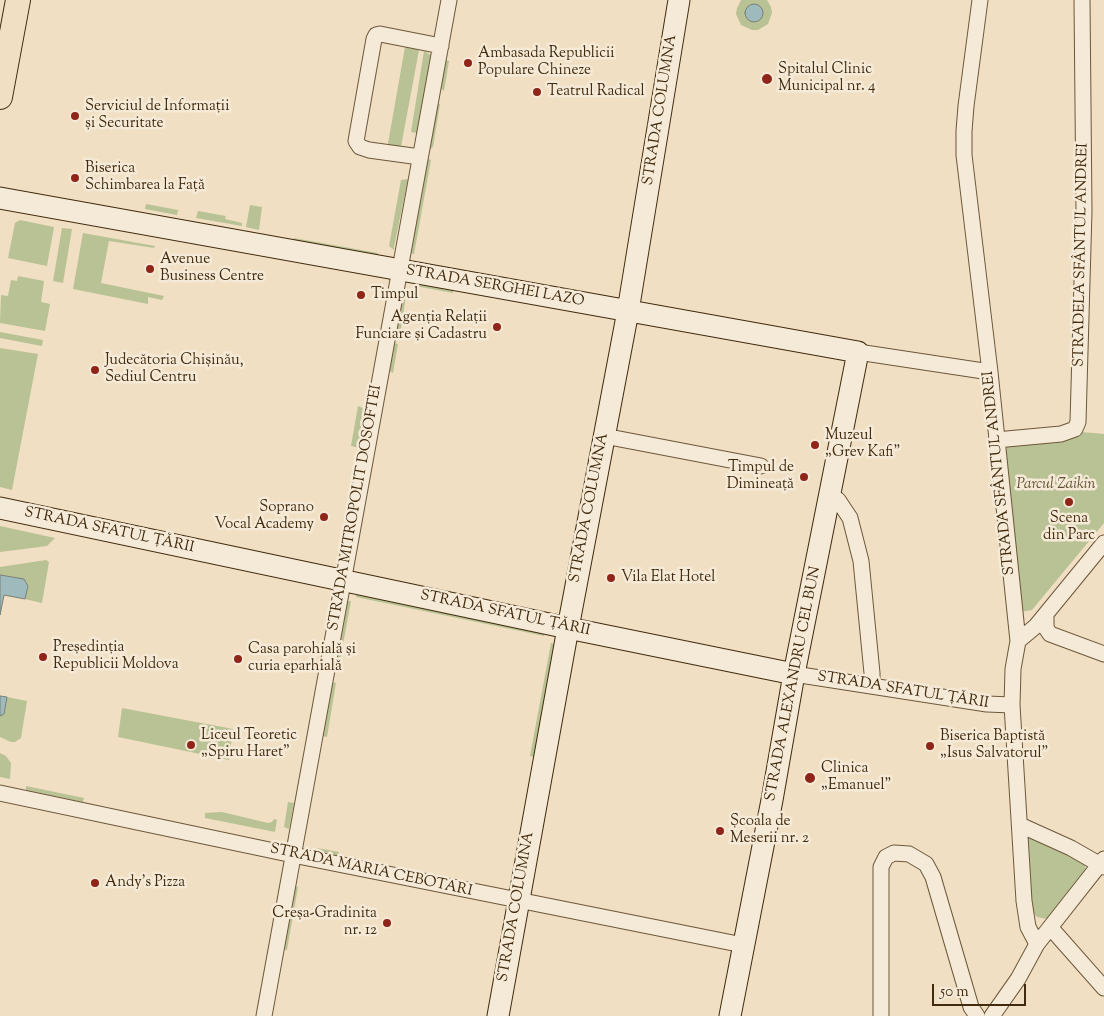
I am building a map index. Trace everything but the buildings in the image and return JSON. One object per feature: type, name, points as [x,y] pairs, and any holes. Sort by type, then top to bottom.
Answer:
[{"type":"main road","points":[[0,97],[18,0]]},
{"type":"main road","name":"STRADA COLUMNA","points":[[498,1016],[568,628],[628,311],[679,0]]},
{"type":"main road","name":"STRADA SERGHEI LAZO","points":[[0,198],[858,352]]},
{"type":"main road","name":"STRADA ALEXANDRU CEL BUN","points":[[730,1016],[772,800],[794,674],[858,352]]},
{"type":"main road","name":"STRADA SFATUL ȚĂRII","points":[[0,508],[794,674]]},
{"type":"street","name":"STRADA MITROPOLIT DOSOFTEI","points":[[264,1016],[449,0]]},
{"type":"street","name":"STRADA SFÂNTUL ANDREI","points":[[980,0],[966,114],[964,155],[990,372],[1018,641],[1013,669],[1012,705],[1026,916],[1028,927],[1037,944]]},
{"type":"street","name":"STRADELA SFÂNTUL ANDREI","points":[[996,440],[1061,434],[1074,429],[1078,422],[1084,211],[1082,0]]},
{"type":"street","points":[[420,157],[369,150],[360,147],[356,141],[374,39],[376,35],[380,34],[441,46]]},
{"type":"street","name":"STRADA SERGHEI LAZO","points":[[858,352],[990,372]]},
{"type":"street","points":[[604,436],[761,466]]},
{"type":"street","points":[[830,494],[838,500],[850,518],[861,561],[872,686]]},
{"type":"street","points":[[1018,641],[1046,615],[1104,543]]},
{"type":"street","points":[[1046,615],[1046,628],[1050,634],[1104,654]]},
{"type":"street","name":"STRADA SFATUL ȚĂRII","points":[[794,674],[996,705],[1012,705]]},
{"type":"street","name":"STRADA MARIA CEBOTARI","points":[[0,793],[293,855],[743,945]]},
{"type":"street","points":[[992,1016],[1018,979],[1037,944],[1103,863],[1020,825]]},
{"type":"street","points":[[881,1016],[881,867],[886,857],[894,854],[908,854],[926,864],[933,877],[971,1007],[977,1016]]},
{"type":"street","points":[[1050,928],[1104,988]]},
{"type":"green space","points":[[741,0],[767,0],[772,13],[768,24],[758,30],[752,30],[741,25],[736,14]]},
{"type":"green space","points":[[405,47],[419,50],[400,152],[387,149]]},
{"type":"green space","points":[[424,51],[431,55],[417,133],[411,132]]},
{"type":"green space","points":[[445,60],[449,61],[444,91],[440,88]]},
{"type":"green space","points":[[436,103],[440,104],[433,147],[428,150]]},
{"type":"green space","points":[[426,158],[431,160],[414,254],[409,253]]},
{"type":"green space","points":[[408,179],[394,250],[389,246],[401,180]]},
{"type":"green space","points":[[146,204],[178,210],[177,215],[145,209]]},
{"type":"green space","points":[[250,205],[262,207],[259,230],[246,227]]},
{"type":"green space","points":[[198,211],[226,216],[225,219],[242,223],[242,226],[196,218]]},
{"type":"green space","points":[[20,220],[54,227],[47,266],[8,258],[15,223]]},
{"type":"green space","points":[[62,228],[72,229],[63,283],[53,281]]},
{"type":"green space","points":[[83,233],[155,246],[154,248],[109,241],[101,283],[164,296],[162,300],[148,297],[148,304],[73,289]]},
{"type":"green space","points":[[294,238],[378,253],[377,259],[293,244]]},
{"type":"green space","points":[[18,276],[44,281],[41,302],[50,304],[45,331],[0,323],[1,295],[8,296],[11,280],[17,281]]},
{"type":"green space","points":[[416,280],[454,286],[453,293],[415,286]]},
{"type":"green space","points":[[404,289],[407,290],[400,334],[396,330]]},
{"type":"green space","points":[[0,332],[43,340],[42,346],[0,338]]},
{"type":"green space","points":[[394,343],[398,344],[393,373],[388,370]]},
{"type":"green space","points":[[0,348],[38,354],[12,490],[0,487]]},
{"type":"green space","points":[[358,406],[368,410],[363,449],[351,446]]},
{"type":"green space","name":"Parcul Zaikin","points":[[1082,432],[1104,434],[1104,523],[1032,610],[1014,613],[1006,442]]},
{"type":"green space","points":[[0,526],[55,538],[47,546],[0,552]]},
{"type":"green space","points":[[46,560],[49,562],[42,603],[25,599],[28,586],[24,580],[0,575],[0,567]]},
{"type":"green space","points":[[357,590],[544,632],[544,636],[356,597]]},
{"type":"green space","points":[[347,601],[351,601],[340,661],[335,660]]},
{"type":"green space","points":[[551,643],[555,644],[534,757],[530,756]]},
{"type":"green space","points":[[333,682],[336,683],[327,737],[321,736],[331,684]]},
{"type":"green space","points":[[7,697],[27,701],[21,738],[15,742],[0,737],[0,716],[4,713]]},
{"type":"green space","points":[[122,708],[233,729],[229,760],[118,737]]},
{"type":"green space","points":[[0,753],[6,756],[11,763],[10,779],[0,777]]},
{"type":"green space","points":[[26,786],[84,798],[83,802],[26,790]]},
{"type":"green space","points":[[288,802],[294,803],[289,829],[284,827]]},
{"type":"green space","points":[[222,812],[268,823],[274,819],[277,820],[275,832],[205,818],[205,813]]},
{"type":"green space","points":[[1030,837],[1045,841],[1084,863],[1086,870],[1052,917],[1047,919],[1037,917],[1030,910],[1026,839]]},
{"type":"green space","points":[[317,848],[339,852],[338,857],[316,853]]},
{"type":"green space","points":[[294,886],[298,887],[287,950],[282,949]]},
{"type":"water","points":[[754,4],[760,7],[763,13],[760,19],[754,22],[748,19],[745,13],[748,7]]},
{"type":"water","points":[[0,575],[24,579],[28,586],[25,599],[4,595],[0,615]]},
{"type":"water","points":[[0,696],[7,697],[4,714],[0,716]]},
{"type":"place","name":"Ambasada Republicii Populare Chineze","points":[[468,63]]},
{"type":"place","name":"Spitalul Clinic Municipal nr. 4","points":[[767,79]]},
{"type":"place","name":"Teatrul Radical","points":[[537,92]]},
{"type":"place","name":"Serviciul de Informații și Securitate","points":[[75,116]]},
{"type":"place","name":"Biserica Schimbarea la Față","points":[[75,178]]},
{"type":"place","name":"Avenue Business Centre","points":[[150,269]]},
{"type":"place","name":"Timpul","points":[[361,295]]},
{"type":"place","name":"Agenția Relații Funciare și Cadastru","points":[[497,327]]},
{"type":"place","name":"Judecătoria Chișinău, Sediul Centru","points":[[95,370]]},
{"type":"place","name":"Muzeul „Grev Kafi”","points":[[815,445]]},
{"type":"place","name":"Timpul de Dimineață","points":[[804,477]]},
{"type":"place","name":"Scena din Parc","points":[[1069,502]]},
{"type":"place","name":"Soprano Vocal Academy","points":[[324,517]]},
{"type":"place","name":"Vila Elat Hotel","points":[[611,578]]},
{"type":"place","name":"Președinția Republicii Moldova","points":[[43,657]]},
{"type":"place","name":"Casa parohială și curia eparhială","points":[[238,659]]},
{"type":"place","name":"Liceul Teoretic „Spiru Haret”","points":[[191,745]]},
{"type":"place","name":"Biserica Baptistă „Isus Salvatorul”","points":[[930,746]]},
{"type":"place","name":"Clinica „Emanuel”","points":[[810,778]]},
{"type":"place","name":"Școala de Meserii nr. 2","points":[[720,831]]},
{"type":"place","name":"Andy's Pizza","points":[[95,883]]},
{"type":"place","name":"Creșa-Gradinita nr. 12","points":[[387,923]]}]
